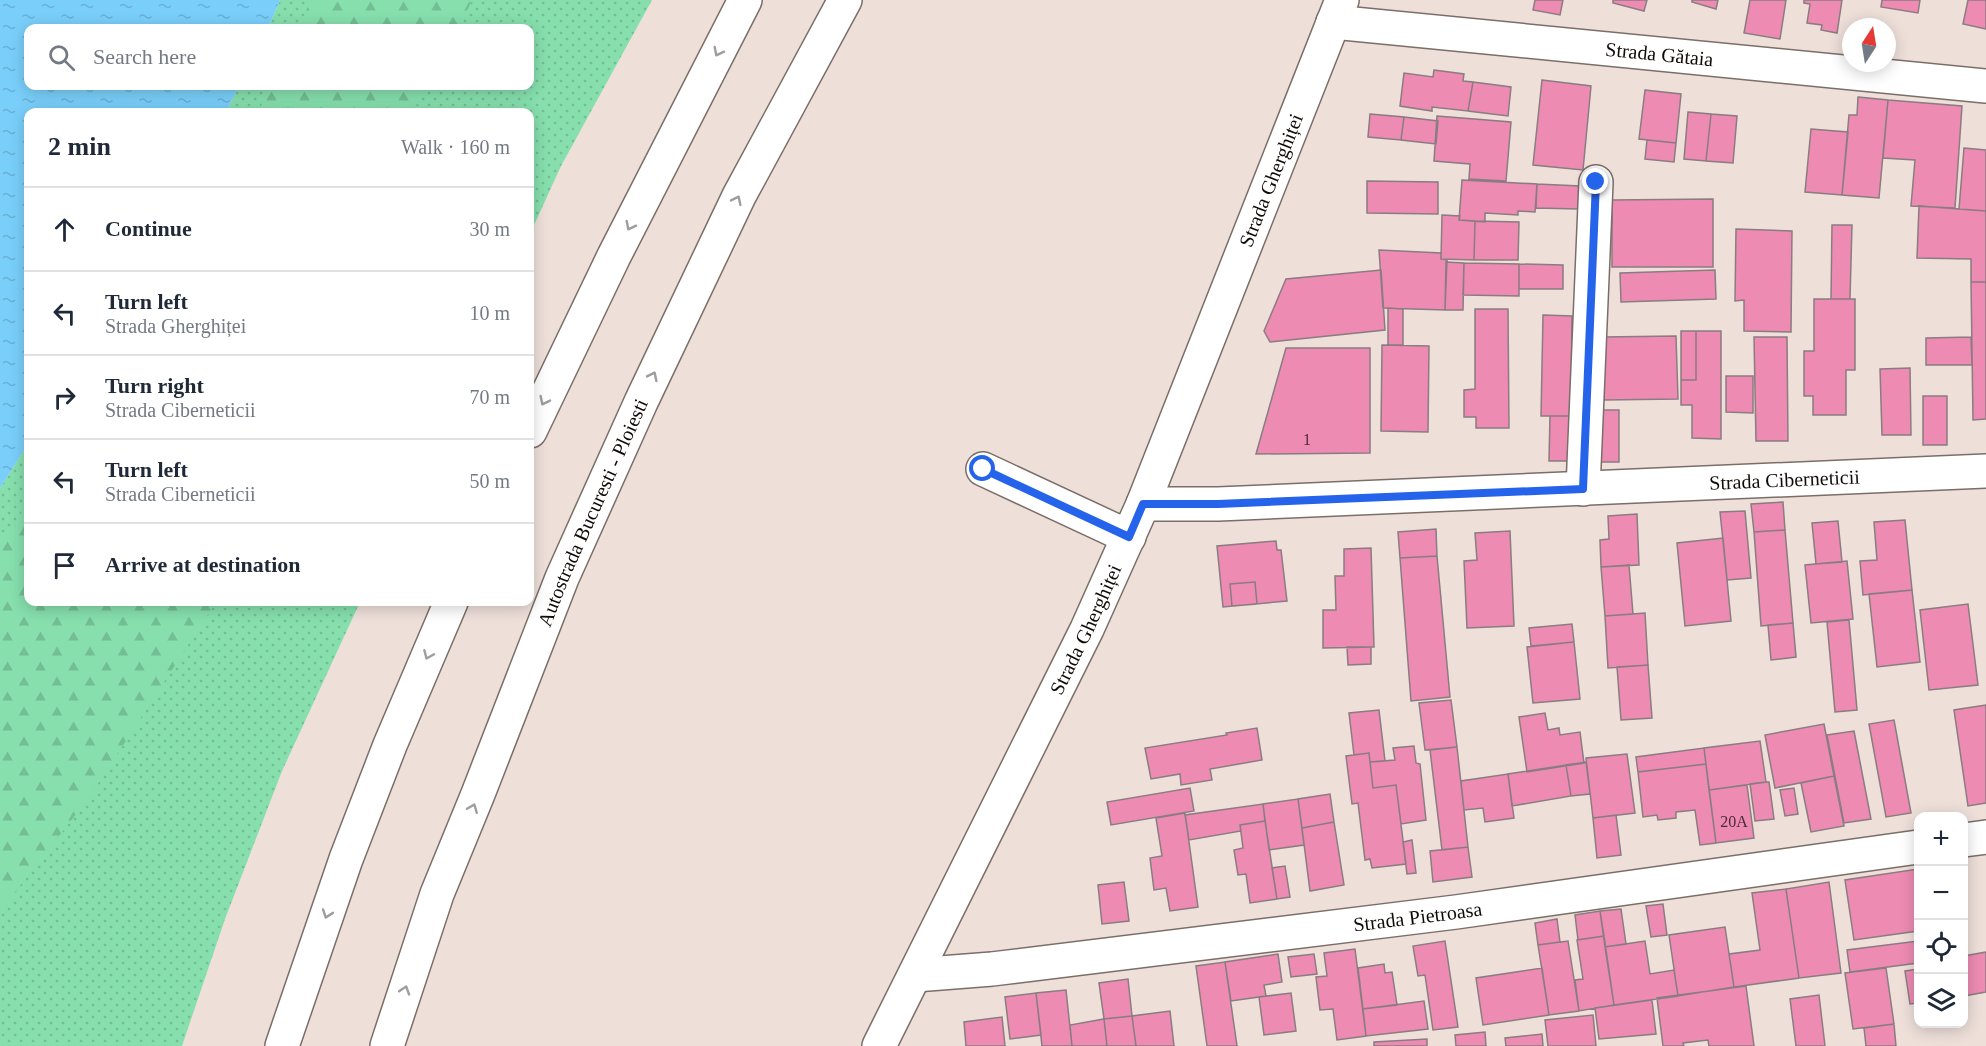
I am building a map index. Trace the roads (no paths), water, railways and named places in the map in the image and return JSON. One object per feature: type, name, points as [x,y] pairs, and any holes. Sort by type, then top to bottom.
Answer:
[{"type":"main road","points":[[534,423],[614,256],[745,0]]},
{"type":"main road","name":"Strada Gătaia","points":[[1337,11],[1986,86]]},
{"type":"main road","name":"Strada Gherghiței","points":[[879,1046],[1082,640],[1129,537],[1337,11]]},
{"type":"main road","name":"Autostrada Bucuresti - Ploiesti","points":[[387,1046],[437,894],[562,578],[641,402],[734,206],[838,12]]},
{"type":"main road","points":[[1583,489],[1596,182]]},
{"type":"main road","points":[[983,469],[1129,537]]},
{"type":"main road","name":"Strada Ciberneticii","points":[[1143,504],[1218,504],[1986,471]]},
{"type":"main road","points":[[282,1046],[350,848],[390,745],[449,606]]},
{"type":"main road","points":[[1968,839],[1986,837]]},
{"type":"main road","name":"Strada Pietroasa","points":[[915,975],[992,969],[1456,912],[1914,848]]},
{"type":"water","points":[[0,0],[280,0],[270,24],[24,24],[24,90],[237,90],[228,108],[24,108],[24,450],[0,488]]}]
